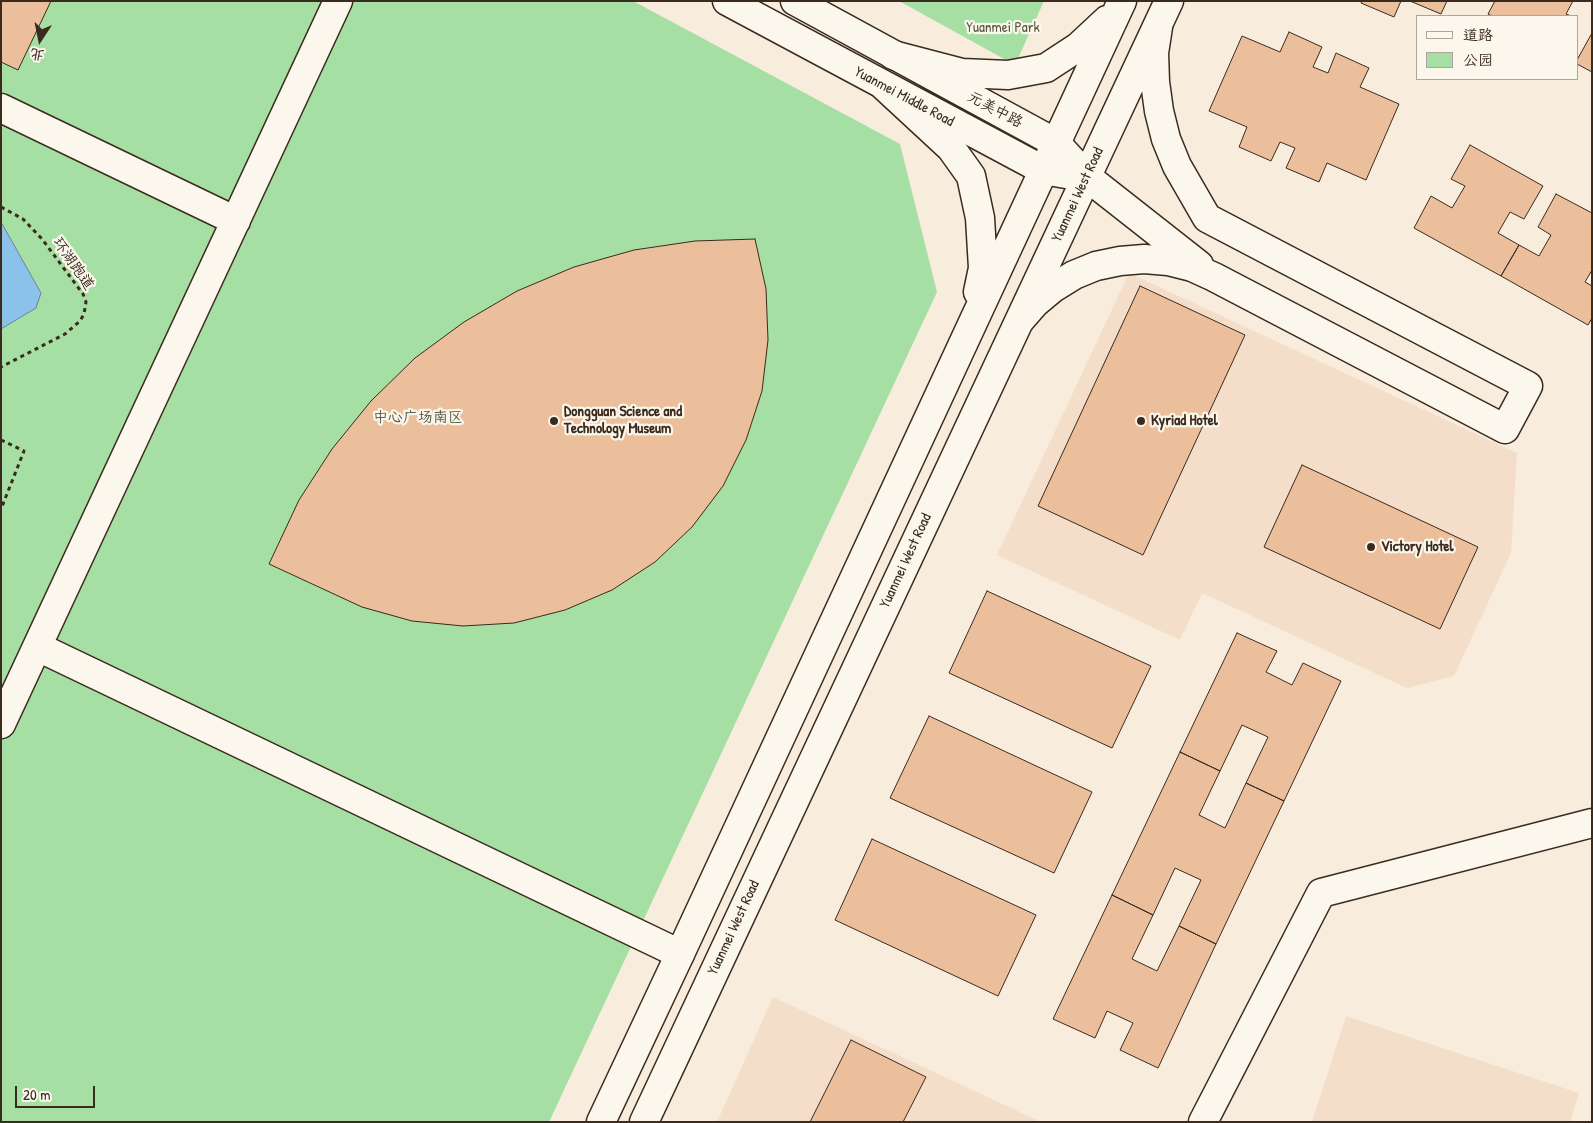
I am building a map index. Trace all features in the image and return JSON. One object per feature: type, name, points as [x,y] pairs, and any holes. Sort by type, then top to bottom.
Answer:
[{"type":"main road","points":[[1,724],[338,1]]},
{"type":"main road","name":"Yuanmei Middle Road","points":[[727,1],[1044,170],[1087,177]]},
{"type":"main road","points":[[794,1],[894,55],[962,72],[1008,76],[1046,68],[1078,48],[1120,5]]},
{"type":"main road","points":[[600,1122],[680,954],[1120,5]]},
{"type":"main road","points":[[1019,322],[1035,303],[1053,288],[1074,275],[1096,266],[1120,261],[1144,259],[1168,261],[1192,267],[1214,277],[1505,429],[1528,386],[1207,218],[1177,166],[1166,139],[1158,111],[1154,53],[1164,13]]},
{"type":"main road","name":"Yuanmei West Road","points":[[644,1122],[1164,13]]},
{"type":"main road","name":"元美中路","points":[[894,55],[1056,143],[1087,177],[1214,277]]},
{"type":"main road","points":[[884,86],[951,148],[971,176],[980,218],[983,268],[971,326]]},
{"type":"main road","points":[[1,108],[236,221]]},
{"type":"main road","points":[[38,647],[680,954]]},
{"type":"main road","points":[[1202,1122],[1320,893],[1592,823]]},
{"type":"path","name":"环湖跑道","points":[[1,207],[23,219],[42,239],[83,294],[86,302],[84,314],[80,322],[65,334],[1,367]]},
{"type":"path","points":[[1,440],[24,452],[1,509]]},
{"type":"shaded area","points":[[1129,273],[1517,453],[1511,553],[1454,676],[1407,688],[1202,593],[1180,640],[997,555]]},
{"type":"shaded area","points":[[773,997],[1041,1122],[717,1122]]},
{"type":"shaded area","points":[[1346,1016],[1579,1093],[1570,1122],[1312,1122]]},
{"type":"green space","name":"中心广场南区","points":[[1,1],[633,1],[900,144],[937,292],[549,1122],[1,1122]]},
{"type":"green space","name":"Yuanmei Park","points":[[899,1],[1044,1],[1015,65]]},
{"type":"water","points":[[1,222],[41,293],[36,308],[1,329]]},
{"type":"building","points":[[1,1],[51,1],[18,70],[1,62]]},
{"type":"building","points":[[1362,1],[1401,1],[1394,17],[1361,3]]},
{"type":"building","points":[[1410,1],[1447,1],[1441,14]]},
{"type":"building","points":[[1495,1],[1573,1],[1566,14],[1568,15],[1488,14]]},
{"type":"building","points":[[1289,32],[1322,47],[1313,67],[1328,73],[1336,53],[1369,68],[1360,87],[1399,104],[1366,180],[1327,163],[1319,182],[1286,168],[1295,148],[1280,142],[1271,161],[1239,147],[1247,127],[1209,111],[1242,36],[1280,52]]},
{"type":"building","points":[[1592,33],[1592,72],[1578,65],[1578,58]]},
{"type":"building","points":[[1470,145],[1543,186],[1524,219],[1510,212],[1498,233],[1519,245],[1501,276],[1414,228],[1431,196],[1452,208],[1465,186],[1451,179]]},
{"type":"building","points":[[1556,194],[1592,213],[1592,270],[1585,282],[1592,286],[1592,318],[1588,325],[1501,276],[1519,245],[1539,256],[1551,235],[1538,227]]},
{"type":"building","name":"Dongguan Science and Technology Museum","points":[[755,239],[766,289],[768,340],[762,391],[746,440],[723,486],[692,527],[655,562],[612,590],[565,610],[514,623],[463,626],[412,621],[362,607],[269,564],[299,500],[332,449],[371,401],[415,358],[464,322],[517,291],[574,267],[634,250],[695,241]]},
{"type":"building","name":"Kyriad Hotel","points":[[1140,286],[1245,335],[1143,555],[1038,506]]},
{"type":"building","name":"Victory Hotel","points":[[1302,465],[1478,547],[1440,629],[1264,547]]},
{"type":"building","points":[[987,591],[1151,666],[1112,748],[949,673]]},
{"type":"building","points":[[1237,633],[1277,651],[1266,672],[1292,685],[1303,663],[1341,681],[1284,801],[1246,783],[1268,737],[1242,725],[1220,771],[1180,752]]},
{"type":"building","points":[[929,716],[1092,792],[1054,873],[890,798]]},
{"type":"building","points":[[1180,752],[1220,771],[1199,815],[1225,828],[1246,783],[1284,801],[1216,944],[1179,926],[1201,880],[1175,868],[1153,915],[1112,895]]},
{"type":"building","points":[[872,839],[1036,915],[998,996],[835,920]]},
{"type":"building","points":[[1112,895],[1153,915],[1132,959],[1157,971],[1179,926],[1216,944],[1158,1068],[1120,1050],[1133,1023],[1107,1011],[1095,1038],[1053,1019]]},
{"type":"building","points":[[851,1040],[926,1077],[903,1122],[810,1122]]},
{"type":"place","name":"Dongguan Science and Technology Museum","points":[[554,421]]},
{"type":"place","name":"Kyriad Hotel","points":[[1141,421]]},
{"type":"place","name":"Victory Hotel","points":[[1371,547]]}]
